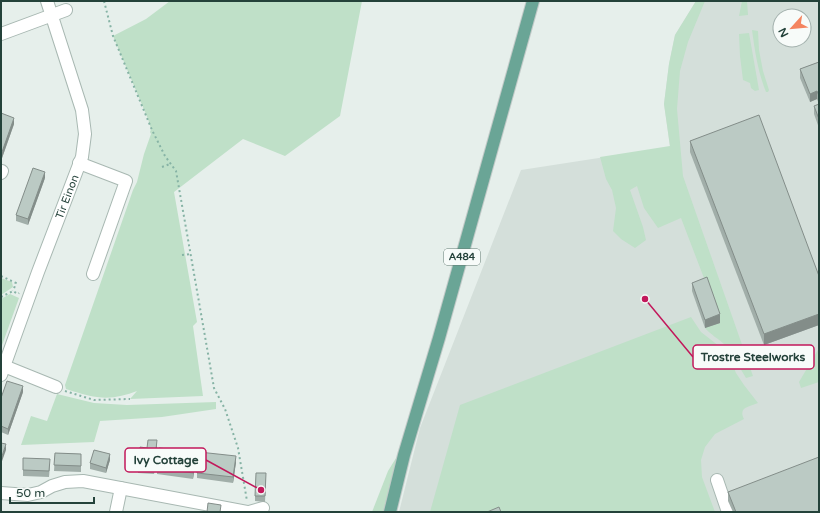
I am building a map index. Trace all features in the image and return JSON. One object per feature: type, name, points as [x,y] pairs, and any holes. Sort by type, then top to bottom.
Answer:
[{"type":"main road","name":"A484","points":[[390,512],[404,456],[439,338],[533,1]]},
{"type":"street","name":"Tir Einon","points":[[3,370],[35,279],[82,157],[85,134],[82,110],[47,1]]},
{"type":"street","points":[[1,34],[66,10]]},
{"type":"street","points":[[79,163],[126,181],[93,274]]},
{"type":"street","points":[[3,370],[56,387]]},
{"type":"street","points":[[1,493],[28,495],[41,492],[52,486],[65,482],[83,480],[248,510],[263,508]]},
{"type":"street","points":[[717,480],[728,512]]},
{"type":"street","points":[[116,512],[121,488]]},
{"type":"path","points":[[104,1],[113,36],[152,130],[165,156],[176,171],[214,388],[225,409],[238,448],[248,510]]},
{"type":"path","points":[[162,167],[170,164]]},
{"type":"path","points":[[182,255],[191,254]]},
{"type":"path","points":[[1,276],[16,283],[13,291]]},
{"type":"path","points":[[56,387],[94,400],[130,399]]},
{"type":"shaded area","points":[[696,1],[819,1],[819,512],[399,512],[420,428],[521,170],[670,147],[664,104],[669,64],[675,35]]},
{"type":"green space","points":[[170,1],[362,1],[340,116],[285,156],[243,139],[174,192],[197,322],[193,326],[203,396],[130,399],[137,391],[122,396],[102,398],[89,396],[66,389],[65,385],[137,182],[151,134],[148,119],[113,36],[146,19]]},
{"type":"green space","points":[[696,1],[705,1],[688,42],[680,71],[677,109],[683,176],[753,376],[746,378],[725,345],[705,328],[707,286],[681,218],[658,228],[644,208],[637,186],[630,190],[646,240],[635,248],[621,239],[613,231],[616,208],[612,190],[606,179],[600,157],[670,146],[664,104],[669,64],[675,35]]},
{"type":"green space","points":[[742,1],[747,1],[748,15],[739,16]]},
{"type":"green space","points":[[752,30],[758,31],[759,50],[763,71],[769,90],[768,92],[766,92],[759,69]]},
{"type":"green space","points":[[749,33],[759,90],[755,91],[751,88],[750,83],[743,80],[740,56],[739,34]]},
{"type":"green space","points":[[1,278],[12,282],[13,287],[1,295]]},
{"type":"green space","points":[[10,294],[19,298],[1,348],[1,299]]},
{"type":"green space","points":[[691,317],[701,332],[719,346],[727,355],[736,373],[758,403],[745,408],[742,412],[744,419],[715,434],[705,447],[701,460],[702,477],[715,512],[430,512],[460,405]]},
{"type":"green space","points":[[819,348],[819,382],[801,388],[799,382]]},
{"type":"green space","points":[[57,394],[94,403],[127,405],[216,402],[216,409],[162,417],[100,421],[94,442],[21,445],[31,416],[47,421]]},
{"type":"green space","points":[[401,450],[385,512],[372,512],[388,471]]},
{"type":"building","points":[[819,62],[819,96],[817,91],[810,94],[800,69]]},
{"type":"building","points":[[819,104],[819,119],[814,106]]},
{"type":"building","points":[[1,113],[14,118],[2,152],[1,151]]},
{"type":"building","points":[[759,115],[819,276],[819,314],[764,334],[690,141]]},
{"type":"building","points":[[33,168],[45,172],[28,219],[16,215]]},
{"type":"building","points":[[707,277],[720,314],[705,320],[692,283]]},
{"type":"building","points":[[7,381],[23,386],[8,429],[1,426],[1,398]]},
{"type":"building","points":[[148,440],[157,440],[154,468],[138,467],[140,447],[147,448]]},
{"type":"building","points":[[1,443],[6,444],[1,459]]},
{"type":"building","points":[[159,448],[196,452],[193,473],[157,468]]},
{"type":"building","points":[[94,450],[110,454],[106,468],[90,463]]},
{"type":"building","points":[[199,452],[236,456],[233,477],[197,473]]},
{"type":"building","points":[[55,453],[81,454],[81,466],[54,465]]},
{"type":"building","points":[[819,457],[819,512],[736,512],[728,492]]},
{"type":"building","points":[[23,458],[50,459],[49,471],[23,470]]},
{"type":"building","points":[[256,473],[266,473],[265,496],[255,496]]},
{"type":"building","points":[[208,503],[221,505],[220,512],[207,512]]},
{"type":"building","points":[[499,507],[501,512],[487,512]]},
{"type":"place","name":"Trostre Steelworks","points":[[645,299]]},
{"type":"place","name":"Ivy Cottage","points":[[261,490]]}]
